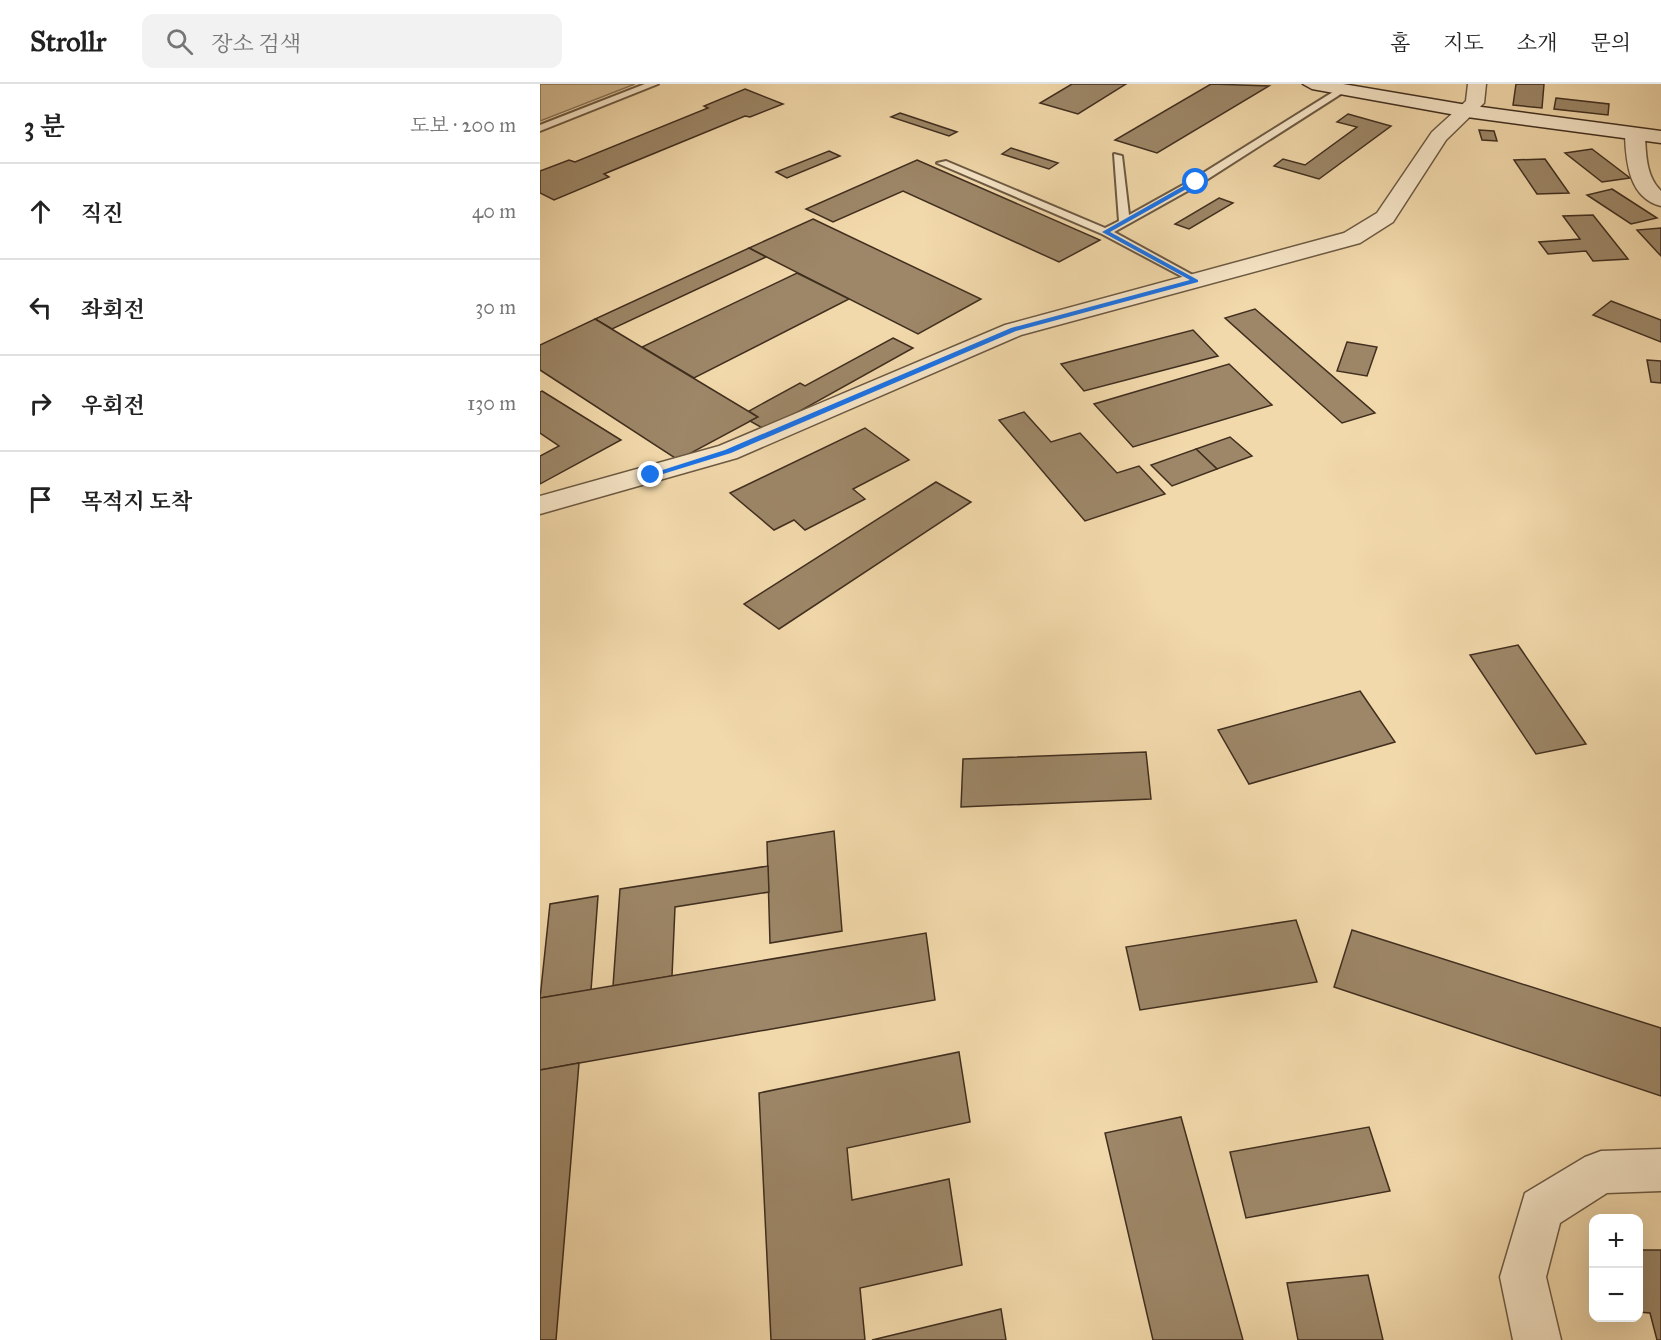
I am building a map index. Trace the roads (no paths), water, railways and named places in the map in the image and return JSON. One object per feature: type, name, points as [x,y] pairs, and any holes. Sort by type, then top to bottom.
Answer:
[{"type":"street","points":[[1312,84],[1467,111],[1661,137]]},
{"type":"street","points":[[540,505],[728,452],[1013,330],[1352,238],[1385,217],[1439,136],[1475,103],[1478,84]]},
{"type":"street","points":[[1635,135],[1636,162],[1641,182],[1661,200]]},
{"type":"street","points":[[1537,1340],[1523,1277],[1541,1209],[1600,1172],[1661,1170]]},
{"type":"lane","points":[[540,129],[653,84]]},
{"type":"lane","points":[[1106,232],[1196,182],[1341,90]]},
{"type":"lane","points":[[1117,156],[1124,222]]},
{"type":"lane","points":[[942,163],[1106,232],[1196,281]]}]
